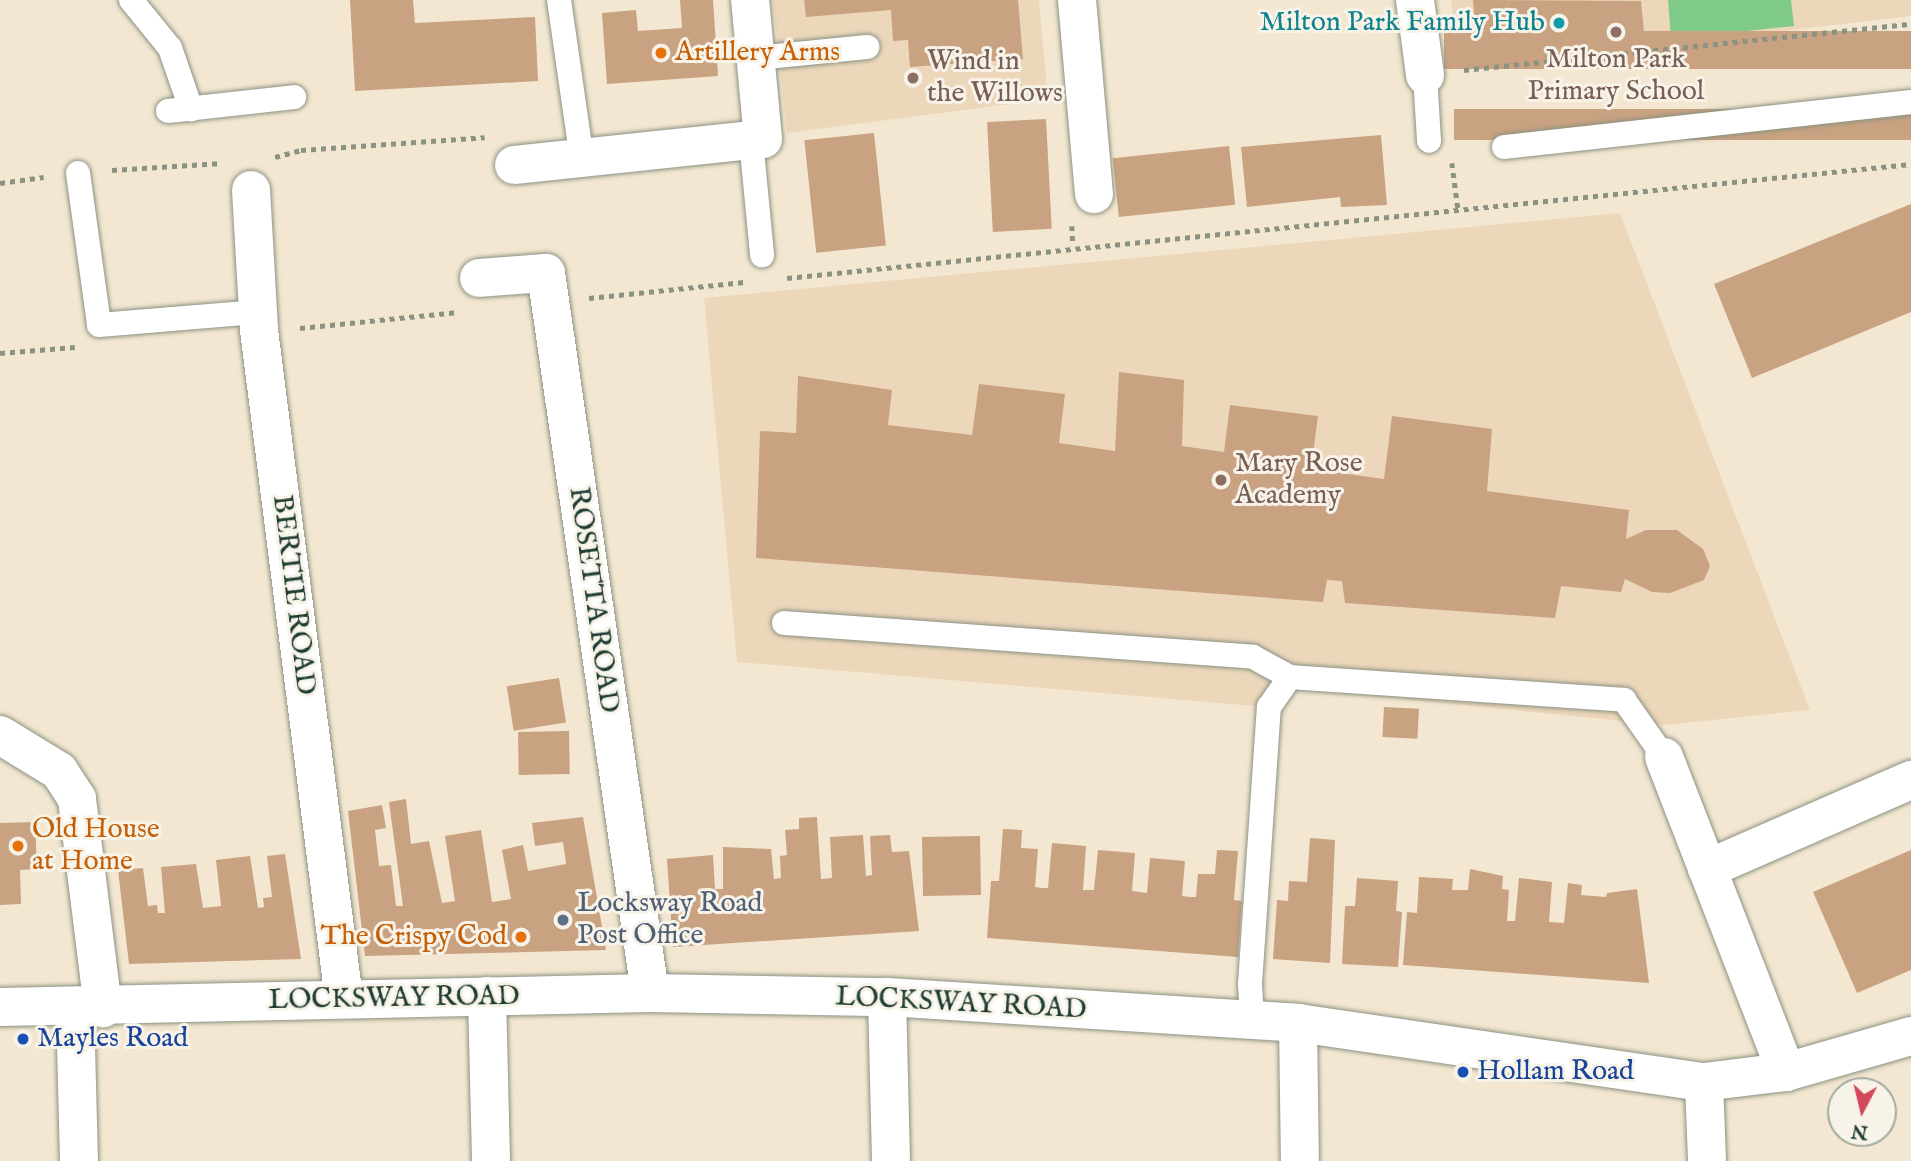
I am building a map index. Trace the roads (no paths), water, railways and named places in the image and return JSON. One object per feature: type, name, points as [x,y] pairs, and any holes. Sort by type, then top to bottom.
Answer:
[{"type":"street","points":[[513,165],[757,140],[756,58],[750,0]]},
{"type":"street","points":[[1077,0],[1094,194]]},
{"type":"street","points":[[1415,0],[1425,75]]},
{"type":"street","name":"BERTIE ROAD","points":[[251,190],[258,312],[344,999]]},
{"type":"street","name":"ROSETTA ROAD","points":[[479,278],[546,273],[650,993]]},
{"type":"street","points":[[0,735],[59,771],[77,799],[89,1008],[79,1161]]},
{"type":"street","points":[[1664,757],[1786,1072]]},
{"type":"street","points":[[1707,869],[1911,780]]},
{"type":"street","name":"LOCKSWAY ROAD","points":[[0,1007],[89,1008],[344,999],[650,993],[887,997],[1298,1023],[1704,1082],[1786,1072],[1911,1036]]},
{"type":"street","points":[[487,996],[491,1161]]},
{"type":"street","points":[[887,997],[891,1161]]},
{"type":"street","points":[[1298,1023],[1300,1161]]},
{"type":"street","points":[[1704,1082],[1707,1161]]},
{"type":"lane","points":[[131,0],[170,48],[180,110],[294,97]]},
{"type":"lane","points":[[559,0],[582,159]]},
{"type":"lane","points":[[756,58],[867,47]]},
{"type":"lane","points":[[1425,75],[1429,141]]},
{"type":"lane","points":[[1504,147],[1911,102]]},
{"type":"lane","points":[[757,140],[762,255]]},
{"type":"lane","points":[[78,173],[99,325],[258,312]]},
{"type":"lane","points":[[784,623],[1254,657],[1290,677],[1624,700],[1664,757]]},
{"type":"lane","points":[[1252,1021],[1251,984],[1269,707],[1290,677]]},
{"type":"place","name":"Milton Park Family Hub","points":[[1559,23]]},
{"type":"place","name":"Milton Park Primary School","points":[[1616,32]]},
{"type":"place","name":"Artillery Arms","points":[[661,53]]},
{"type":"place","name":"Wind in the Willows","points":[[913,78]]},
{"type":"place","name":"Mary Rose Academy","points":[[1221,480]]},
{"type":"place","name":"Old House at Home","points":[[18,846]]},
{"type":"place","name":"Locksway Road Post Office","points":[[563,920]]},
{"type":"place","name":"The Crispy Cod","points":[[521,937]]},
{"type":"place","name":"Mayles Road","points":[[23,1039]]},
{"type":"place","name":"Hollam Road","points":[[1463,1072]]}]
